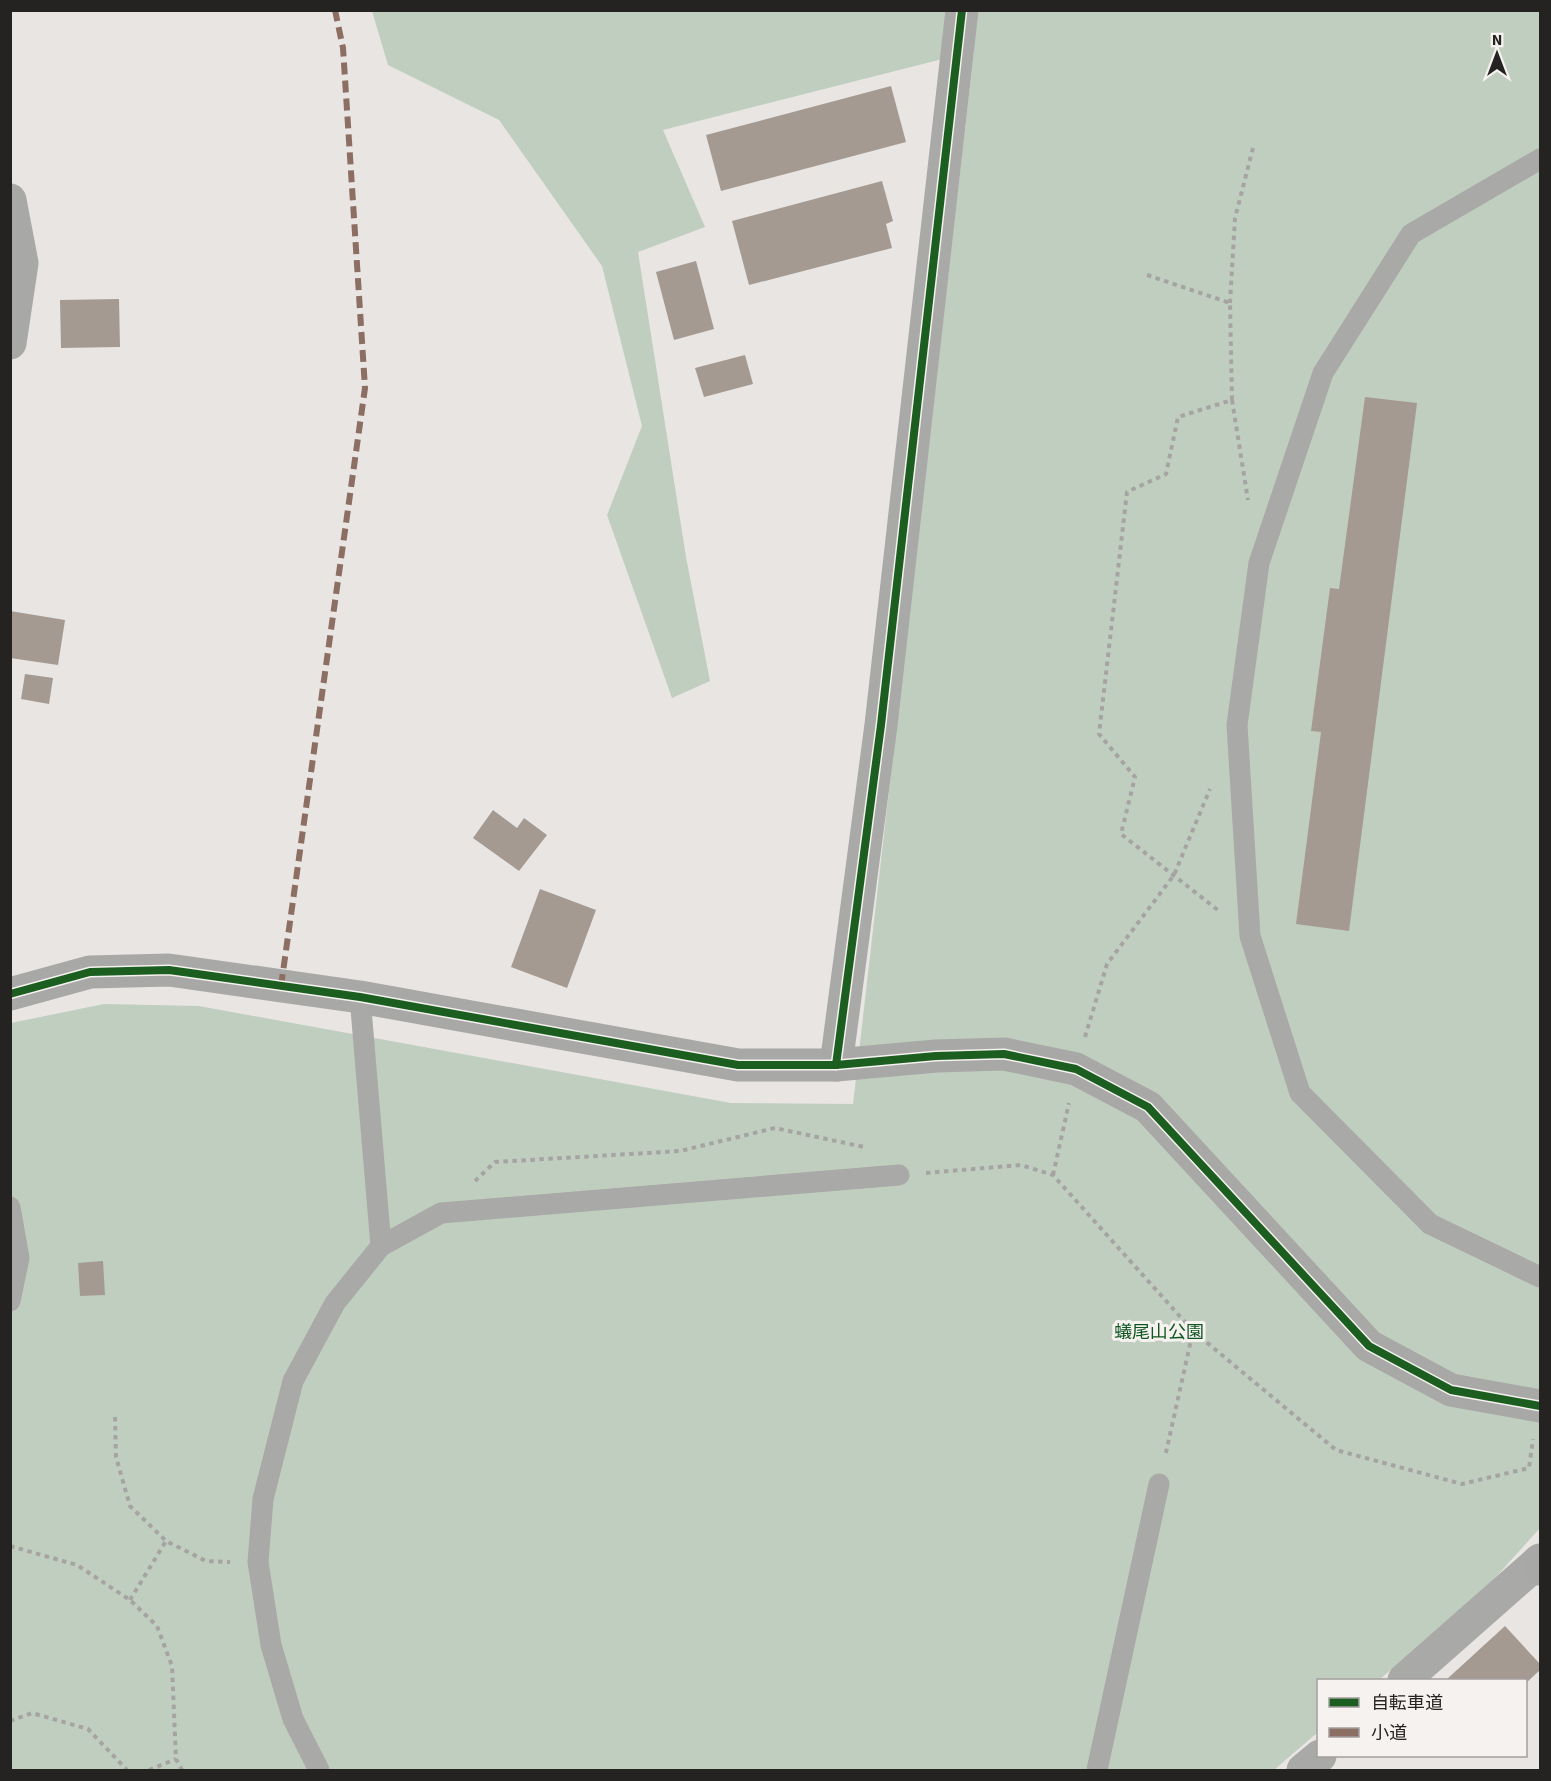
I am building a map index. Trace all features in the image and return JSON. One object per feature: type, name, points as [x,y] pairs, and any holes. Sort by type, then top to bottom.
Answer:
[{"type":"street","points":[[836,1065],[881,725],[962,10]]},
{"type":"street","points":[[10,200],[22,263],[10,343]]},
{"type":"street","points":[[10,994],[90,972],[170,970],[360,997],[738,1065],[836,1065],[936,1056],[1004,1053],[1076,1069],[1148,1107],[1369,1347],[1451,1390],[1539,1406]]},
{"type":"street","points":[[1405,1679],[1540,1563]]},
{"type":"street","points":[[1303,1770],[1318,1757]]},
{"type":"lane","points":[[1540,159],[1411,234],[1323,374],[1259,563],[1237,725],[1250,936],[1300,1093],[1430,1224],[1540,1277]]},
{"type":"lane","points":[[360,997],[381,1246]]},
{"type":"lane","points":[[319,1770],[292,1719],[271,1646],[258,1562],[263,1499],[292,1381],[335,1303],[381,1246],[441,1214],[899,1175]]},
{"type":"lane","points":[[10,1208],[19,1258],[10,1301]]},
{"type":"lane","points":[[1097,1770],[1159,1484]]},
{"type":"path","points":[[1249,505],[1232,400],[1230,303],[1235,218],[1253,148]]},
{"type":"path","points":[[1147,275],[1230,303]]},
{"type":"path","points":[[1232,400],[1178,417],[1166,474],[1127,492],[1099,734],[1135,777],[1121,834],[1250,936]]},
{"type":"path","points":[[1053,1175],[1076,1069],[1107,964],[1174,875],[1214,779]]},
{"type":"path","points":[[441,1214],[495,1162],[680,1151],[775,1128],[868,1148],[899,1175],[1021,1165],[1053,1175],[1193,1331],[1336,1450],[1462,1484],[1528,1467],[1539,1406]]},
{"type":"path","points":[[1159,1484],[1193,1331]]},
{"type":"path","points":[[115,1417],[116,1457],[130,1506],[166,1541],[206,1561],[258,1562]]},
{"type":"path","points":[[130,1600],[166,1541]]},
{"type":"path","points":[[10,1546],[77,1565],[130,1600],[157,1626],[172,1666],[176,1759],[182,1770]]},
{"type":"path","points":[[10,1721],[32,1713],[88,1729],[127,1770]]},
{"type":"path","points":[[149,1770],[176,1759]]},
{"type":"green space","name":"蟻尾山公園","points":[[372,11],[1540,11],[1540,1528],[1486,1588],[1380,1679],[1317,1679],[1317,1733],[1274,1770],[11,1770],[11,1023],[104,1004],[199,1006],[731,1103],[853,1104],[974,51],[663,130],[705,227],[638,252],[686,557],[710,681],[672,698],[607,515],[642,426],[602,266],[499,120],[388,65]]},
{"type":"building","points":[[891,86],[906,142],[721,191],[706,135]]},
{"type":"building","points":[[882,181],[893,221],[886,224],[892,248],[749,285],[732,221]]},
{"type":"building","points":[[696,261],[714,329],[674,340],[656,272]]},
{"type":"building","points":[[119,299],[120,347],[61,348],[60,300]]},
{"type":"building","points":[[745,355],[753,384],[704,397],[695,368]]},
{"type":"building","points":[[1365,397],[1417,403],[1349,931],[1296,924],[1321,732],[1311,731],[1330,588],[1339,589]]},
{"type":"building","points":[[10,611],[65,620],[58,665],[10,658]]},
{"type":"building","points":[[25,674],[53,678],[49,704],[21,699]]},
{"type":"building","points":[[493,810],[517,828],[524,818],[547,835],[519,871],[473,838]]},
{"type":"building","points":[[540,889],[596,910],[567,988],[511,967]]},
{"type":"building","points":[[103,1261],[105,1295],[80,1296],[78,1263]]},
{"type":"building","points":[[1505,1626],[1540,1664],[1540,1670],[1527,1682],[1527,1679],[1447,1679]]},
{"type":"marked path","points":[[281,986],[365,388],[343,48],[335,10]]},
{"type":"cycle path","points":[[836,1065],[881,725],[962,10]]},
{"type":"cycle path","points":[[10,994],[90,972],[169,970],[360,997],[738,1065],[836,1065],[936,1056],[1004,1054],[1076,1069],[1148,1107],[1369,1346],[1451,1390],[1540,1406]]}]
